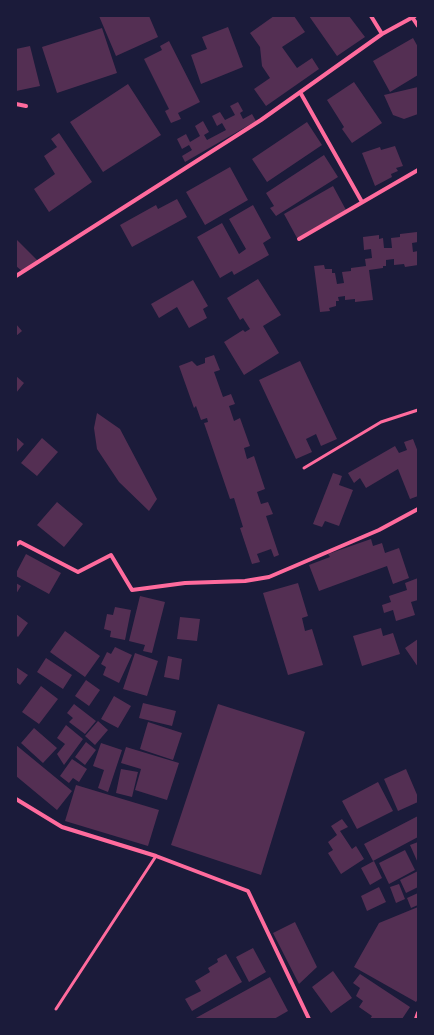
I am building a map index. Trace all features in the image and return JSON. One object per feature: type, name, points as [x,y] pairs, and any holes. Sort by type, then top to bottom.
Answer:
[{"type":"street","points":[[371,16],[382,34]]},
{"type":"street","points":[[16,276],[261,120],[382,34],[414,17],[418,26]]},
{"type":"street","points":[[300,92],[362,202]]},
{"type":"street","points":[[16,104],[26,106]]},
{"type":"street","points":[[299,240],[418,170]]},
{"type":"street","points":[[16,545],[20,542],[78,572],[111,555],[132,590],[186,583],[245,581],[269,577],[379,530],[418,509]]},
{"type":"street","points":[[16,800],[62,827],[156,856],[248,891],[309,1019]]},
{"type":"street","points":[[416,1019],[418,1013]]},
{"type":"lane","points":[[304,468],[381,422],[418,410]]},
{"type":"lane","points":[[56,1009],[156,856]]},
{"type":"building","points":[[99,16],[149,16],[158,37],[116,56]]},
{"type":"building","points":[[274,16],[294,16],[305,32],[282,47],[297,68],[312,58],[319,69],[266,106],[254,89],[270,78],[262,66],[260,47],[250,33]]},
{"type":"building","points":[[309,16],[349,16],[365,37],[337,56]]},
{"type":"building","points":[[228,27],[243,67],[201,84],[191,55],[207,49],[202,37]]},
{"type":"building","points":[[102,28],[117,73],[57,93],[42,47]]},
{"type":"building","points":[[413,38],[418,47],[418,75],[390,92],[373,61]]},
{"type":"building","points":[[169,41],[200,102],[178,113],[181,119],[171,123],[165,111],[169,109],[144,59],[162,50],[160,46]]},
{"type":"building","points":[[30,46],[40,86],[16,91],[16,49]]},
{"type":"building","points":[[354,82],[382,123],[352,143],[342,129],[344,127],[327,100]]},
{"type":"building","points":[[128,84],[161,135],[103,172],[70,122]]},
{"type":"building","points":[[418,87],[418,114],[404,119],[393,115],[384,95]]},
{"type":"building","points":[[238,102],[243,111],[240,113],[243,119],[252,114],[256,121],[185,162],[182,156],[192,150],[189,145],[182,149],[177,139],[186,134],[190,142],[200,136],[195,126],[203,121],[209,132],[204,135],[207,140],[226,130],[222,123],[217,126],[212,116],[220,112],[225,120],[235,115],[230,106]]},
{"type":"building","points":[[307,122],[322,145],[267,182],[252,159]]},
{"type":"building","points":[[59,133],[92,182],[49,212],[34,189],[55,174],[44,156],[57,147],[51,139]]},
{"type":"building","points":[[395,146],[403,166],[396,168],[398,171],[391,174],[392,177],[375,186],[362,153],[380,147],[381,150]]},
{"type":"building","points":[[324,155],[338,177],[276,216],[270,208],[274,206],[266,193]]},
{"type":"building","points":[[230,167],[248,200],[205,225],[186,192]]},
{"type":"building","points":[[333,186],[346,210],[297,238],[284,214]]},
{"type":"building","points":[[177,199],[187,217],[132,247],[120,225],[156,205],[158,209]]},
{"type":"building","points":[[253,205],[271,238],[263,243],[269,255],[234,275],[232,271],[220,278],[197,237],[222,223],[239,254],[246,249],[229,219]]},
{"type":"building","points":[[417,232],[418,242],[412,243],[413,252],[418,251],[418,265],[405,267],[404,264],[394,265],[394,259],[386,260],[386,266],[383,266],[383,268],[369,270],[373,300],[355,302],[355,299],[345,300],[345,296],[338,297],[339,301],[336,301],[336,306],[329,308],[330,311],[320,312],[314,266],[324,265],[325,269],[332,269],[332,273],[335,273],[337,284],[344,283],[342,272],[351,271],[351,268],[366,266],[365,259],[372,258],[371,249],[364,250],[363,237],[379,235],[379,239],[383,238],[384,248],[392,248],[391,238],[400,237],[400,234]]},
{"type":"building","points":[[16,239],[38,261],[22,271],[16,266]]},
{"type":"building","points":[[258,279],[281,315],[263,326],[279,353],[244,375],[224,342],[243,330],[245,332],[250,329],[243,318],[240,320],[227,298]]},
{"type":"building","points":[[193,280],[208,306],[203,309],[207,318],[189,328],[177,307],[159,318],[151,304]]},
{"type":"building","points":[[16,324],[22,331],[16,336]]},
{"type":"building","points":[[214,355],[220,370],[214,372],[223,397],[231,394],[235,404],[229,406],[234,421],[240,418],[250,446],[244,448],[247,459],[254,456],[265,489],[257,492],[261,504],[268,502],[273,514],[266,516],[279,555],[274,557],[271,549],[257,554],[260,562],[252,564],[240,528],[243,527],[234,498],[230,499],[204,423],[208,422],[207,418],[201,420],[196,406],[194,408],[179,366],[192,361],[197,366],[205,363],[205,358]]},
{"type":"building","points":[[300,361],[337,439],[321,446],[316,434],[306,439],[312,452],[296,459],[259,380]]},
{"type":"building","points":[[16,376],[24,383],[16,393]]},
{"type":"building","points":[[97,413],[120,429],[157,499],[149,511],[119,482],[97,449],[94,428]]},
{"type":"building","points":[[16,437],[24,444],[16,453]]},
{"type":"building","points":[[42,438],[58,452],[37,476],[21,463]]},
{"type":"building","points":[[413,439],[418,452],[418,496],[410,499],[398,469],[366,488],[360,478],[354,483],[348,473],[395,446],[399,453],[407,450],[404,442]]},
{"type":"building","points":[[333,473],[342,476],[339,485],[353,490],[339,526],[325,521],[322,527],[313,524]]},
{"type":"building","points":[[57,502],[83,524],[64,547],[37,525]]},
{"type":"building","points":[[371,539],[373,546],[382,543],[385,553],[399,548],[409,578],[393,584],[387,566],[319,591],[309,565],[330,557],[328,554]]},
{"type":"building","points":[[26,554],[61,573],[49,594],[16,576],[16,573]]},
{"type":"building","points":[[418,578],[418,600],[411,602],[415,615],[396,621],[393,610],[384,613],[382,605],[391,602],[389,596],[407,590],[405,583]]},
{"type":"building","points":[[16,583],[21,586],[16,594]]},
{"type":"building","points":[[298,583],[308,616],[302,618],[305,631],[312,629],[323,665],[288,675],[263,593]]},
{"type":"building","points":[[140,596],[165,602],[152,653],[143,651],[145,645],[129,641]]},
{"type":"building","points":[[115,607],[131,610],[125,640],[110,637],[111,631],[104,629],[107,614],[113,615]]},
{"type":"building","points":[[16,614],[28,623],[18,637],[16,635]]},
{"type":"building","points":[[180,617],[200,619],[197,641],[177,639]]},
{"type":"building","points":[[381,628],[383,636],[393,633],[400,654],[362,666],[353,636]]},
{"type":"building","points":[[65,631],[100,656],[85,677],[50,652]]},
{"type":"building","points":[[418,639],[418,667],[405,648]]},
{"type":"building","points":[[115,647],[132,655],[119,683],[103,675],[106,667],[101,664],[107,652],[111,654]]},
{"type":"building","points":[[135,653],[158,661],[147,696],[123,689]]},
{"type":"building","points":[[168,656],[182,659],[179,680],[164,677]]},
{"type":"building","points":[[46,658],[72,675],[63,689],[37,672]]},
{"type":"building","points":[[16,667],[28,675],[20,685],[16,682]]},
{"type":"building","points":[[86,680],[100,690],[89,706],[75,696]]},
{"type":"building","points":[[41,686],[58,699],[39,724],[22,712]]},
{"type":"building","points":[[114,696],[131,706],[118,728],[101,719]]},
{"type":"building","points":[[143,703],[176,711],[172,726],[139,718]]},
{"type":"building","points":[[74,704],[96,721],[85,734],[69,722],[73,718],[67,713]]},
{"type":"building","points":[[218,704],[305,732],[261,875],[171,845]]},
{"type":"building","points":[[98,721],[108,730],[95,745],[85,736]]},
{"type":"building","points":[[148,722],[182,733],[173,760],[140,749]]},
{"type":"building","points":[[66,725],[83,739],[64,765],[57,754],[65,744],[57,738]]},
{"type":"building","points":[[34,728],[57,748],[43,763],[21,743]]},
{"type":"building","points":[[86,742],[96,750],[85,765],[75,757]]},
{"type":"building","points":[[101,743],[122,750],[108,792],[98,788],[104,770],[93,766]]},
{"type":"building","points":[[16,745],[72,791],[57,810],[16,776]]},
{"type":"building","points":[[126,747],[179,763],[167,800],[135,790],[141,769],[121,763]]},
{"type":"building","points":[[72,759],[87,769],[79,782],[73,778],[69,783],[60,776]]},
{"type":"building","points":[[121,769],[138,772],[132,797],[116,793]]},
{"type":"building","points":[[406,769],[418,797],[418,802],[398,811],[384,779]]},
{"type":"building","points":[[378,782],[393,811],[357,829],[342,801]]},
{"type":"building","points":[[76,785],[159,810],[148,846],[65,821]]},
{"type":"building","points":[[418,816],[418,837],[373,861],[364,844]]},
{"type":"building","points":[[342,819],[348,827],[340,831],[352,849],[356,846],[364,859],[341,874],[328,853],[333,850],[328,842],[337,835],[331,826]]},
{"type":"building","points":[[418,842],[418,863],[410,845]]},
{"type":"building","points":[[405,850],[415,870],[389,884],[379,863]]},
{"type":"building","points":[[374,861],[382,878],[370,885],[361,868]]},
{"type":"building","points":[[418,871],[418,887],[406,893],[400,880]]},
{"type":"building","points":[[399,884],[405,899],[396,903],[390,887]]},
{"type":"building","points":[[379,887],[386,902],[367,911],[361,896]]},
{"type":"building","points":[[418,893],[418,905],[411,908],[407,898]]},
{"type":"building","points":[[418,907],[418,999],[416,1002],[354,967],[379,923]]},
{"type":"building","points":[[295,922],[317,967],[299,984],[273,933]]},
{"type":"building","points":[[253,948],[266,972],[249,982],[236,957]]},
{"type":"building","points":[[226,954],[242,982],[192,1011],[185,999],[201,991],[195,981],[210,972],[208,968],[218,962],[217,959]]},
{"type":"building","points":[[333,971],[352,998],[331,1013],[312,987]]},
{"type":"building","points":[[360,974],[410,1007],[402,1019],[370,1019],[372,1016],[359,1007],[363,1001],[356,996],[360,988],[353,983]]},
{"type":"building","points":[[270,977],[288,1011],[274,1019],[194,1019]]}]
